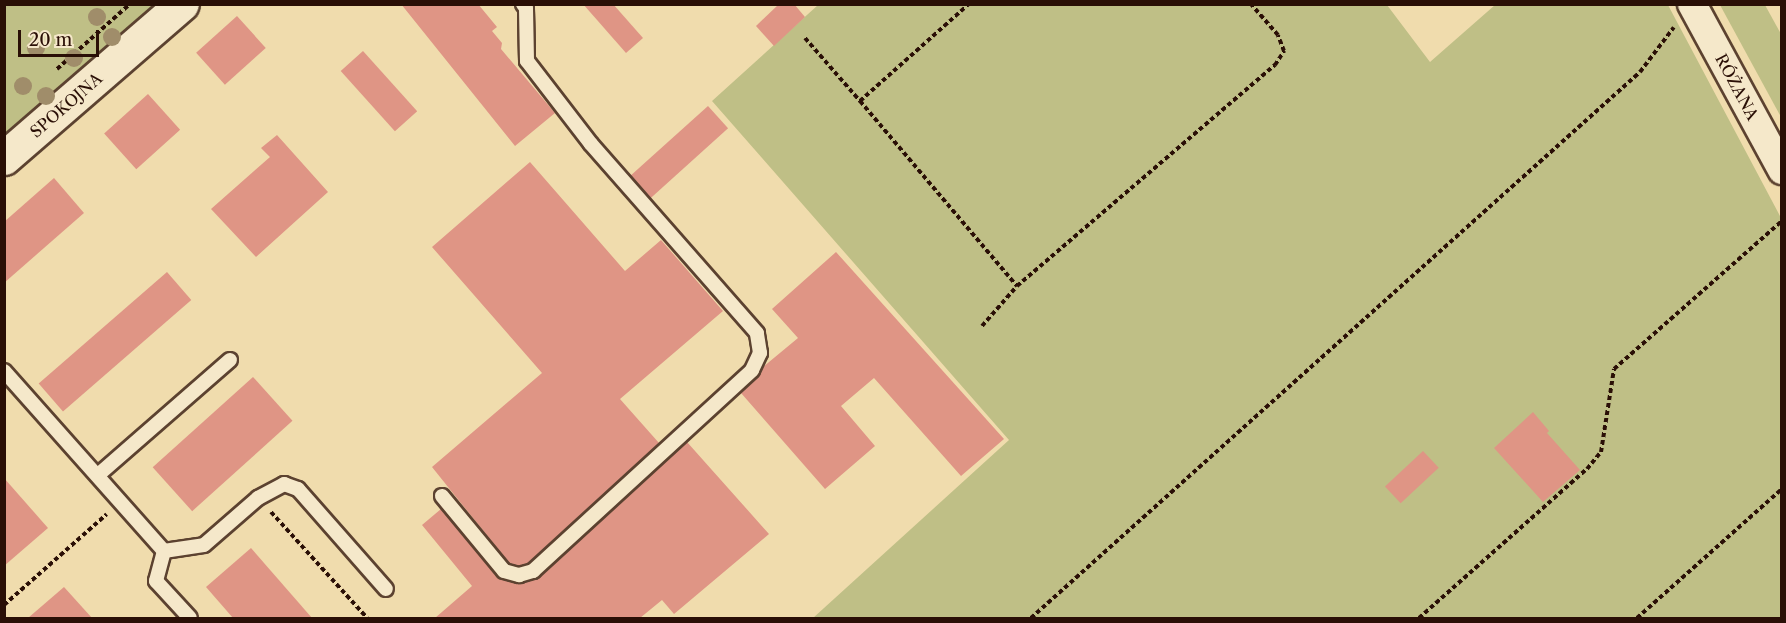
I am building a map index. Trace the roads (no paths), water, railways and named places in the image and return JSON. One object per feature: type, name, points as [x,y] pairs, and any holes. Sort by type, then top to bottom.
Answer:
[{"type":"street","name":"SPOKOJNA","points":[[4,158],[182,4]]},
{"type":"street","name":"RÓŻANA","points":[[1687,11],[1782,170]]},
{"type":"lane","points":[[442,496],[504,571],[519,574],[533,571],[752,370],[760,353],[757,333],[591,144],[527,61],[524,4]]},
{"type":"lane","points":[[98,475],[230,360]]},
{"type":"lane","points":[[4,371],[164,551]]},
{"type":"lane","points":[[164,551],[204,545],[258,498],[284,484],[298,489],[386,589]]},
{"type":"lane","points":[[164,551],[156,580],[190,618]]}]
